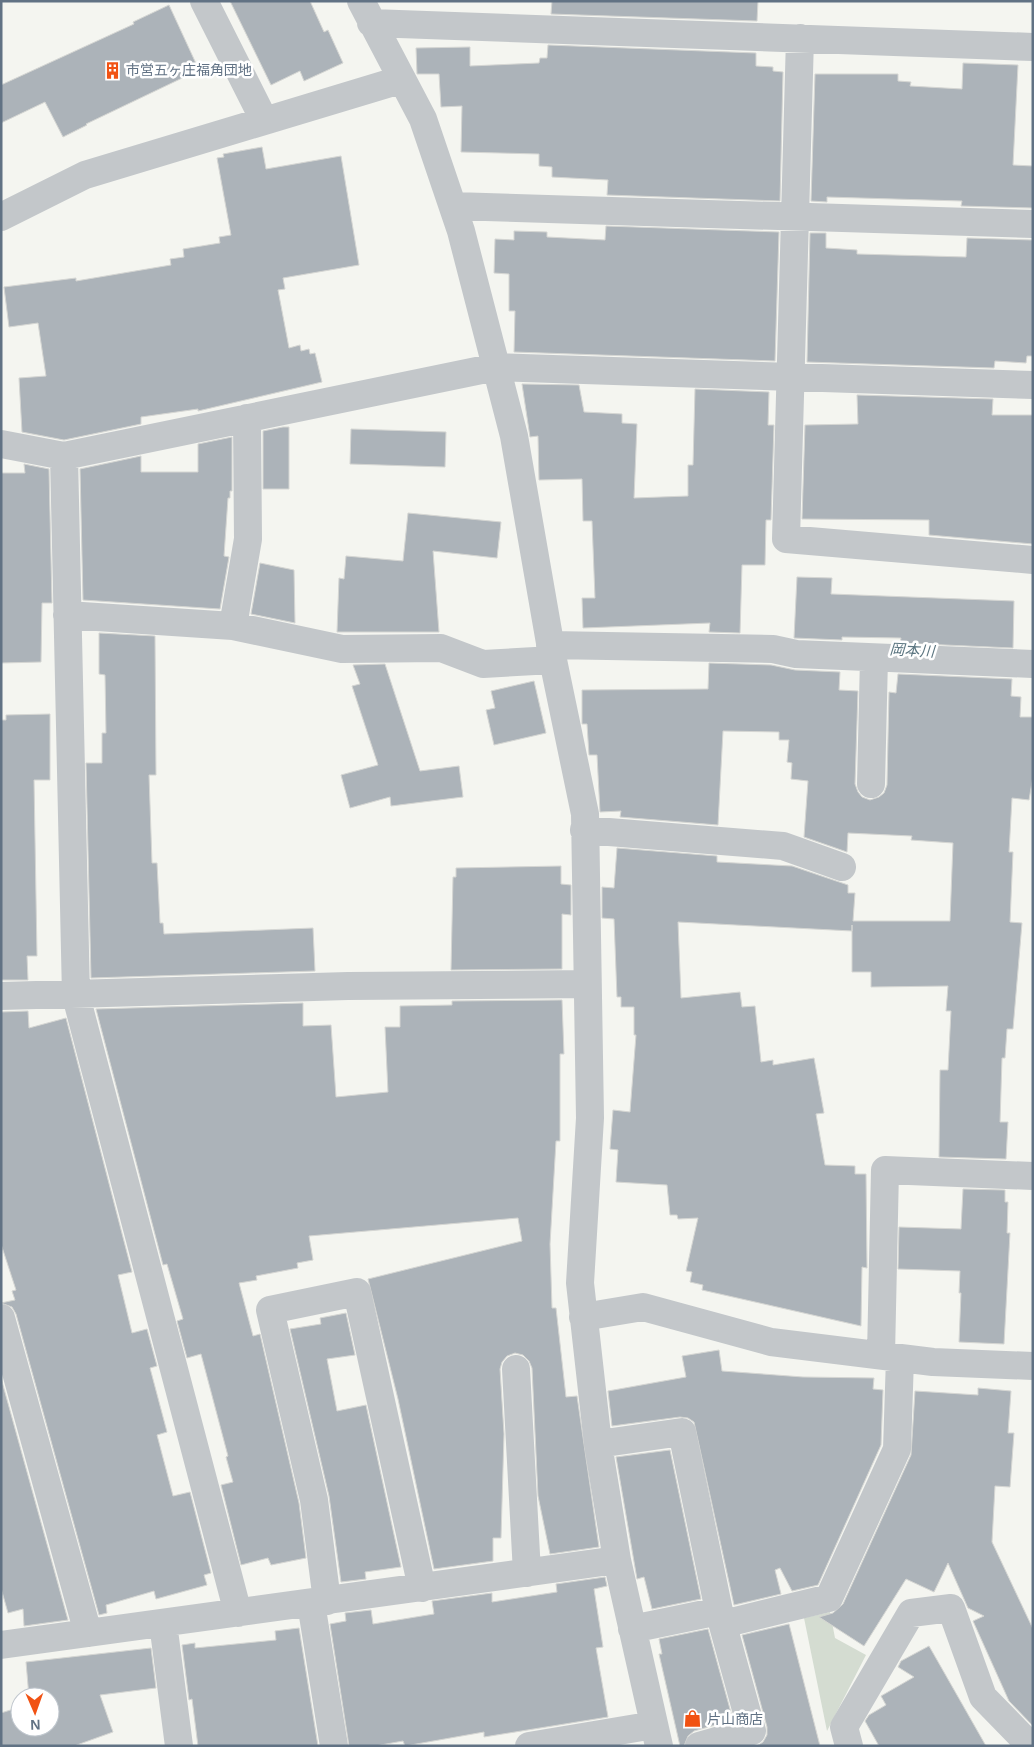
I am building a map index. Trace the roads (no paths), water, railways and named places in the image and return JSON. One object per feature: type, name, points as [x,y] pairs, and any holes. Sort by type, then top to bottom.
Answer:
[{"type":"street","points":[[204,1],[264,120]]},
{"type":"street","points":[[529,1746],[656,1735],[617,1560],[598,1444],[580,1283],[590,1118],[585,814],[551,653],[514,436],[461,230],[423,119],[400,80],[366,12],[800,38],[1033,47]]},
{"type":"street","points":[[800,38],[786,539],[1033,560]]},
{"type":"street","points":[[1,217],[85,175],[400,80]]},
{"type":"street","points":[[453,206],[1033,224]]},
{"type":"street","points":[[1,444],[64,456],[496,367],[1033,385]]},
{"type":"street","points":[[233,626],[248,540],[247,418]]},
{"type":"street","points":[[64,456],[76,996],[238,1613]]},
{"type":"street","points":[[67,615],[233,626],[342,649],[441,648],[483,664],[551,653],[774,649],[796,654],[1033,664]]},
{"type":"street","points":[[871,784],[874,658]]},
{"type":"street","points":[[584,830],[783,846],[842,867]]},
{"type":"street","points":[[1,996],[76,996],[348,986],[587,984]]},
{"type":"street","points":[[632,1629],[721,1618],[829,1598],[896,1449],[885,1170],[1033,1176]]},
{"type":"street","points":[[334,1746],[319,1602],[314,1500],[270,1310],[357,1292],[422,1588]]},
{"type":"street","points":[[583,1317],[643,1307],[771,1342],[933,1362],[1033,1366]]},
{"type":"street","points":[[1,1318],[88,1634]]},
{"type":"street","points":[[516,1369],[527,1573]]},
{"type":"street","points":[[598,1444],[682,1432],[721,1618],[752,1732],[699,1746]]},
{"type":"street","points":[[1,1645],[617,1560]]},
{"type":"street","points":[[849,1746],[844,1726],[911,1613],[951,1608],[982,1697],[1023,1738],[1026,1746]]},
{"type":"street","points":[[163,1624],[179,1746]]},
{"type":"place","name":"市営五ヶ庄福角団地","points":[[112,70]]},
{"type":"place","name":"片山商店","points":[[693,1719]]},
{"type":"water label","name":"岡本川","points":[[912,650]]}]
